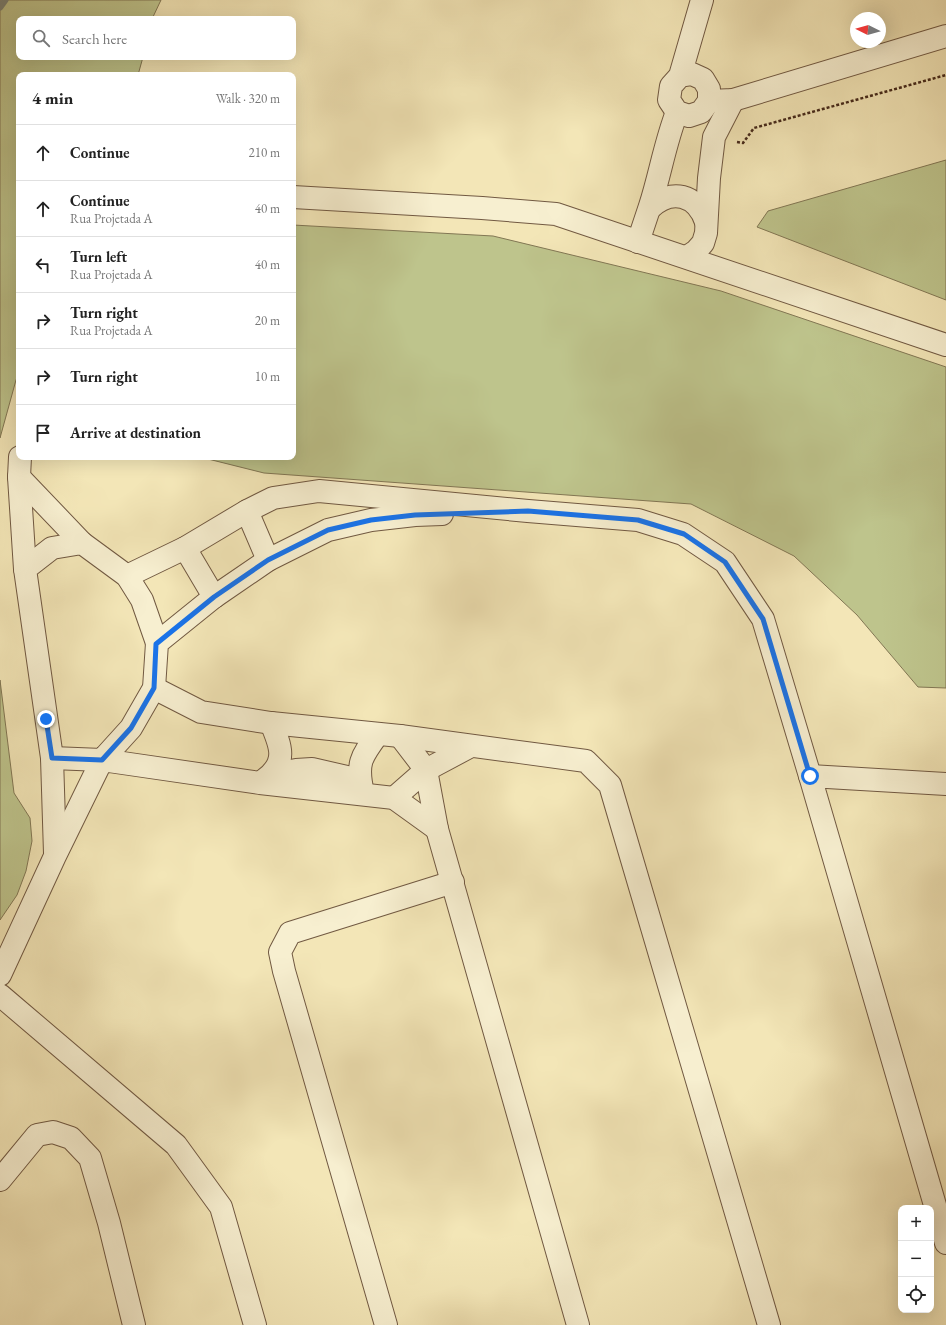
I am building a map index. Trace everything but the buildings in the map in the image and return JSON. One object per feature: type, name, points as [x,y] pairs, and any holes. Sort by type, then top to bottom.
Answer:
[{"type":"street","points":[[680,76],[692,74],[703,79],[709,89],[709,101],[701,112],[689,116],[677,112],[669,100],[671,86],[680,76],[702,0]]},
{"type":"street","points":[[709,101],[733,100],[946,36]]},
{"type":"street","points":[[687,257],[696,251],[703,243],[706,233],[714,137],[733,100]]},
{"type":"street","points":[[638,242],[645,218],[650,208],[664,149],[677,112]]},
{"type":"street","points":[[650,208],[657,201],[667,196],[687,198],[696,204],[703,212],[706,222]]},
{"type":"street","points":[[296,197],[482,208],[556,214],[687,257],[946,346]]},
{"type":"street","points":[[0,975],[55,856],[102,760],[131,728],[154,688],[156,644],[142,600],[127,576],[82,543],[20,467]]},
{"type":"street","points":[[20,467],[25,569],[52,758],[55,856]]},
{"type":"street","points":[[127,576],[185,548],[247,511],[273,498],[318,491],[638,520],[684,534],[725,562],[763,619],[946,1243]]},
{"type":"street","points":[[247,511],[268,560]]},
{"type":"street","points":[[156,644],[214,597],[268,560],[328,530],[371,520],[415,515],[528,511]]},
{"type":"street","points":[[25,569],[52,548],[82,543]]},
{"type":"street","points":[[185,548],[214,597]]},
{"type":"street","points":[[154,688],[202,712],[271,723],[400,736],[586,761],[610,785],[769,1325]]},
{"type":"street","points":[[266,779],[280,762],[280,743],[271,723]]},
{"type":"street","points":[[362,787],[360,760],[378,734]]},
{"type":"street","points":[[400,736],[426,770],[437,829],[578,1325]]},
{"type":"street","points":[[394,798],[426,770],[471,746]]},
{"type":"street","points":[[52,758],[102,760],[266,779],[362,787],[394,798],[437,829]]},
{"type":"street","points":[[810,776],[946,784]]},
{"type":"street","points":[[386,1325],[284,971],[280,952],[290,933],[453,882]]},
{"type":"street","points":[[0,996],[176,1145],[221,1207],[255,1325]]},
{"type":"street","points":[[0,1180],[37,1135],[53,1132],[71,1138],[90,1158],[109,1223],[134,1325]]},
{"type":"path","points":[[743,143],[754,128],[946,75]]},
{"type":"green space","points":[[0,0],[161,0],[153,16],[16,16],[16,60],[142,60],[139,72],[16,72],[16,380],[0,438]]},
{"type":"green space","points":[[946,160],[946,300],[757,227],[768,211]]},
{"type":"green space","points":[[296,225],[493,236],[721,291],[946,367],[946,688],[918,687],[857,615],[794,556],[691,504],[264,473],[212,460],[296,460]]},
{"type":"green space","points":[[0,680],[14,793],[30,818],[32,841],[26,871],[17,895],[0,920]]},
{"type":"waterway","points":[[0,7],[5,0]]},
{"type":"route","points":[[46,719],[52,758],[102,760],[131,728],[154,688],[156,644],[214,597],[268,560],[328,530],[371,520],[415,515],[528,511],[638,520],[684,534],[725,562],[763,619],[810,776]]}]
